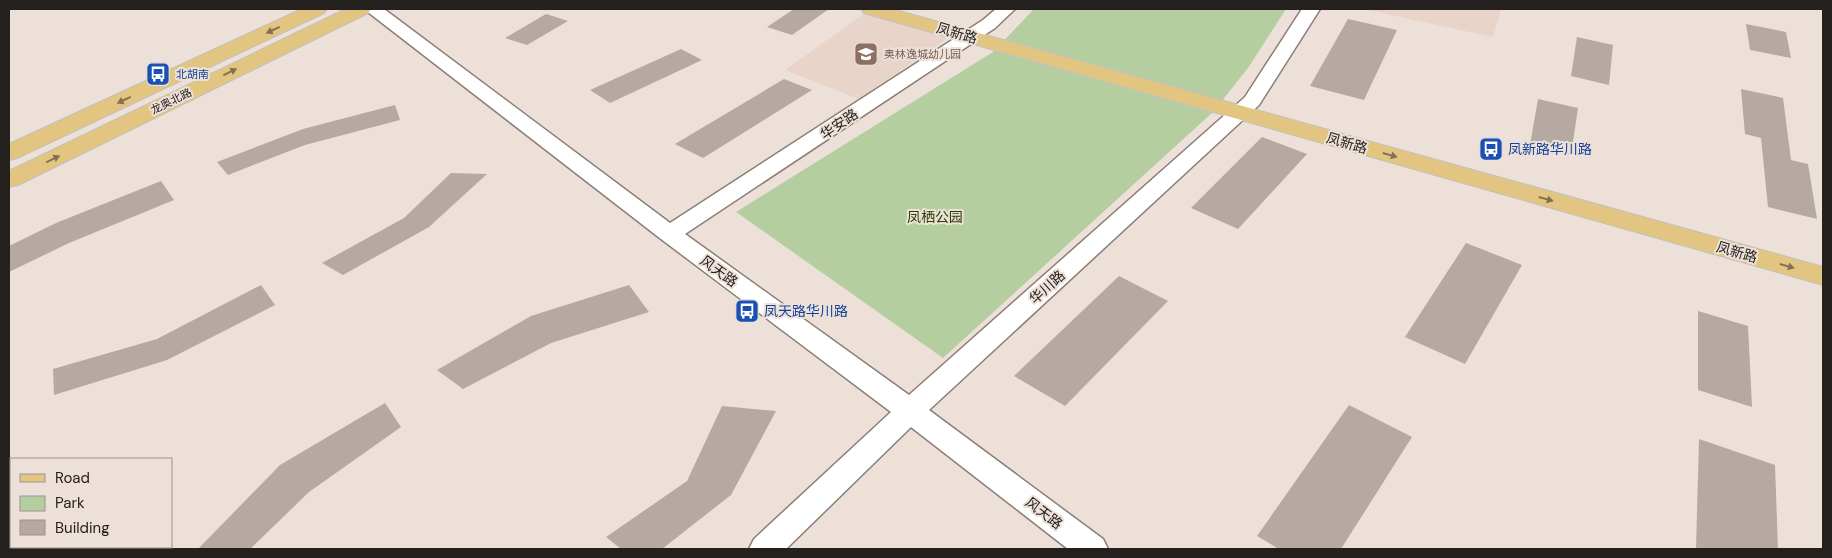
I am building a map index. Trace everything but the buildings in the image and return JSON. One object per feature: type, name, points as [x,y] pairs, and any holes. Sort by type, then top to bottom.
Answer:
[{"type":"main road","name":"龙奥北路","points":[[9,153],[317,9]]},
{"type":"main road","name":"龙奥北路","points":[[9,180],[361,9]]},
{"type":"main road","name":"凤新路","points":[[871,9],[977,32],[1246,107],[1823,276]]},
{"type":"main road","points":[[919,9],[977,32]]},
{"type":"main road","points":[[1246,107],[1823,258]]},
{"type":"street","name":"风天路","points":[[373,9],[669,234],[910,411],[1092,549]]},
{"type":"street","name":"华安路","points":[[669,234],[977,32],[1006,9]]},
{"type":"street","name":"华川路","points":[[765,549],[910,411],[1246,107],[1310,9]]},
{"type":"shaded area","points":[[1363,9],[1501,9],[1493,37]]},
{"type":"shaded area","name":"奥林逸城幼儿园","points":[[865,13],[948,38],[859,99],[785,70]]},
{"type":"green space","name":"凤栖公园","points":[[1034,9],[1286,9],[1248,68],[1213,112],[943,358],[736,212],[993,52]]},
{"type":"place","name":"奥林逸城幼儿园","points":[[866,54]]},
{"type":"place","name":"北胡南","points":[[158,74]]},
{"type":"place","name":"凤新路华川路","points":[[1491,149]]},
{"type":"place","name":"凤天路华川路","points":[[747,311]]}]
